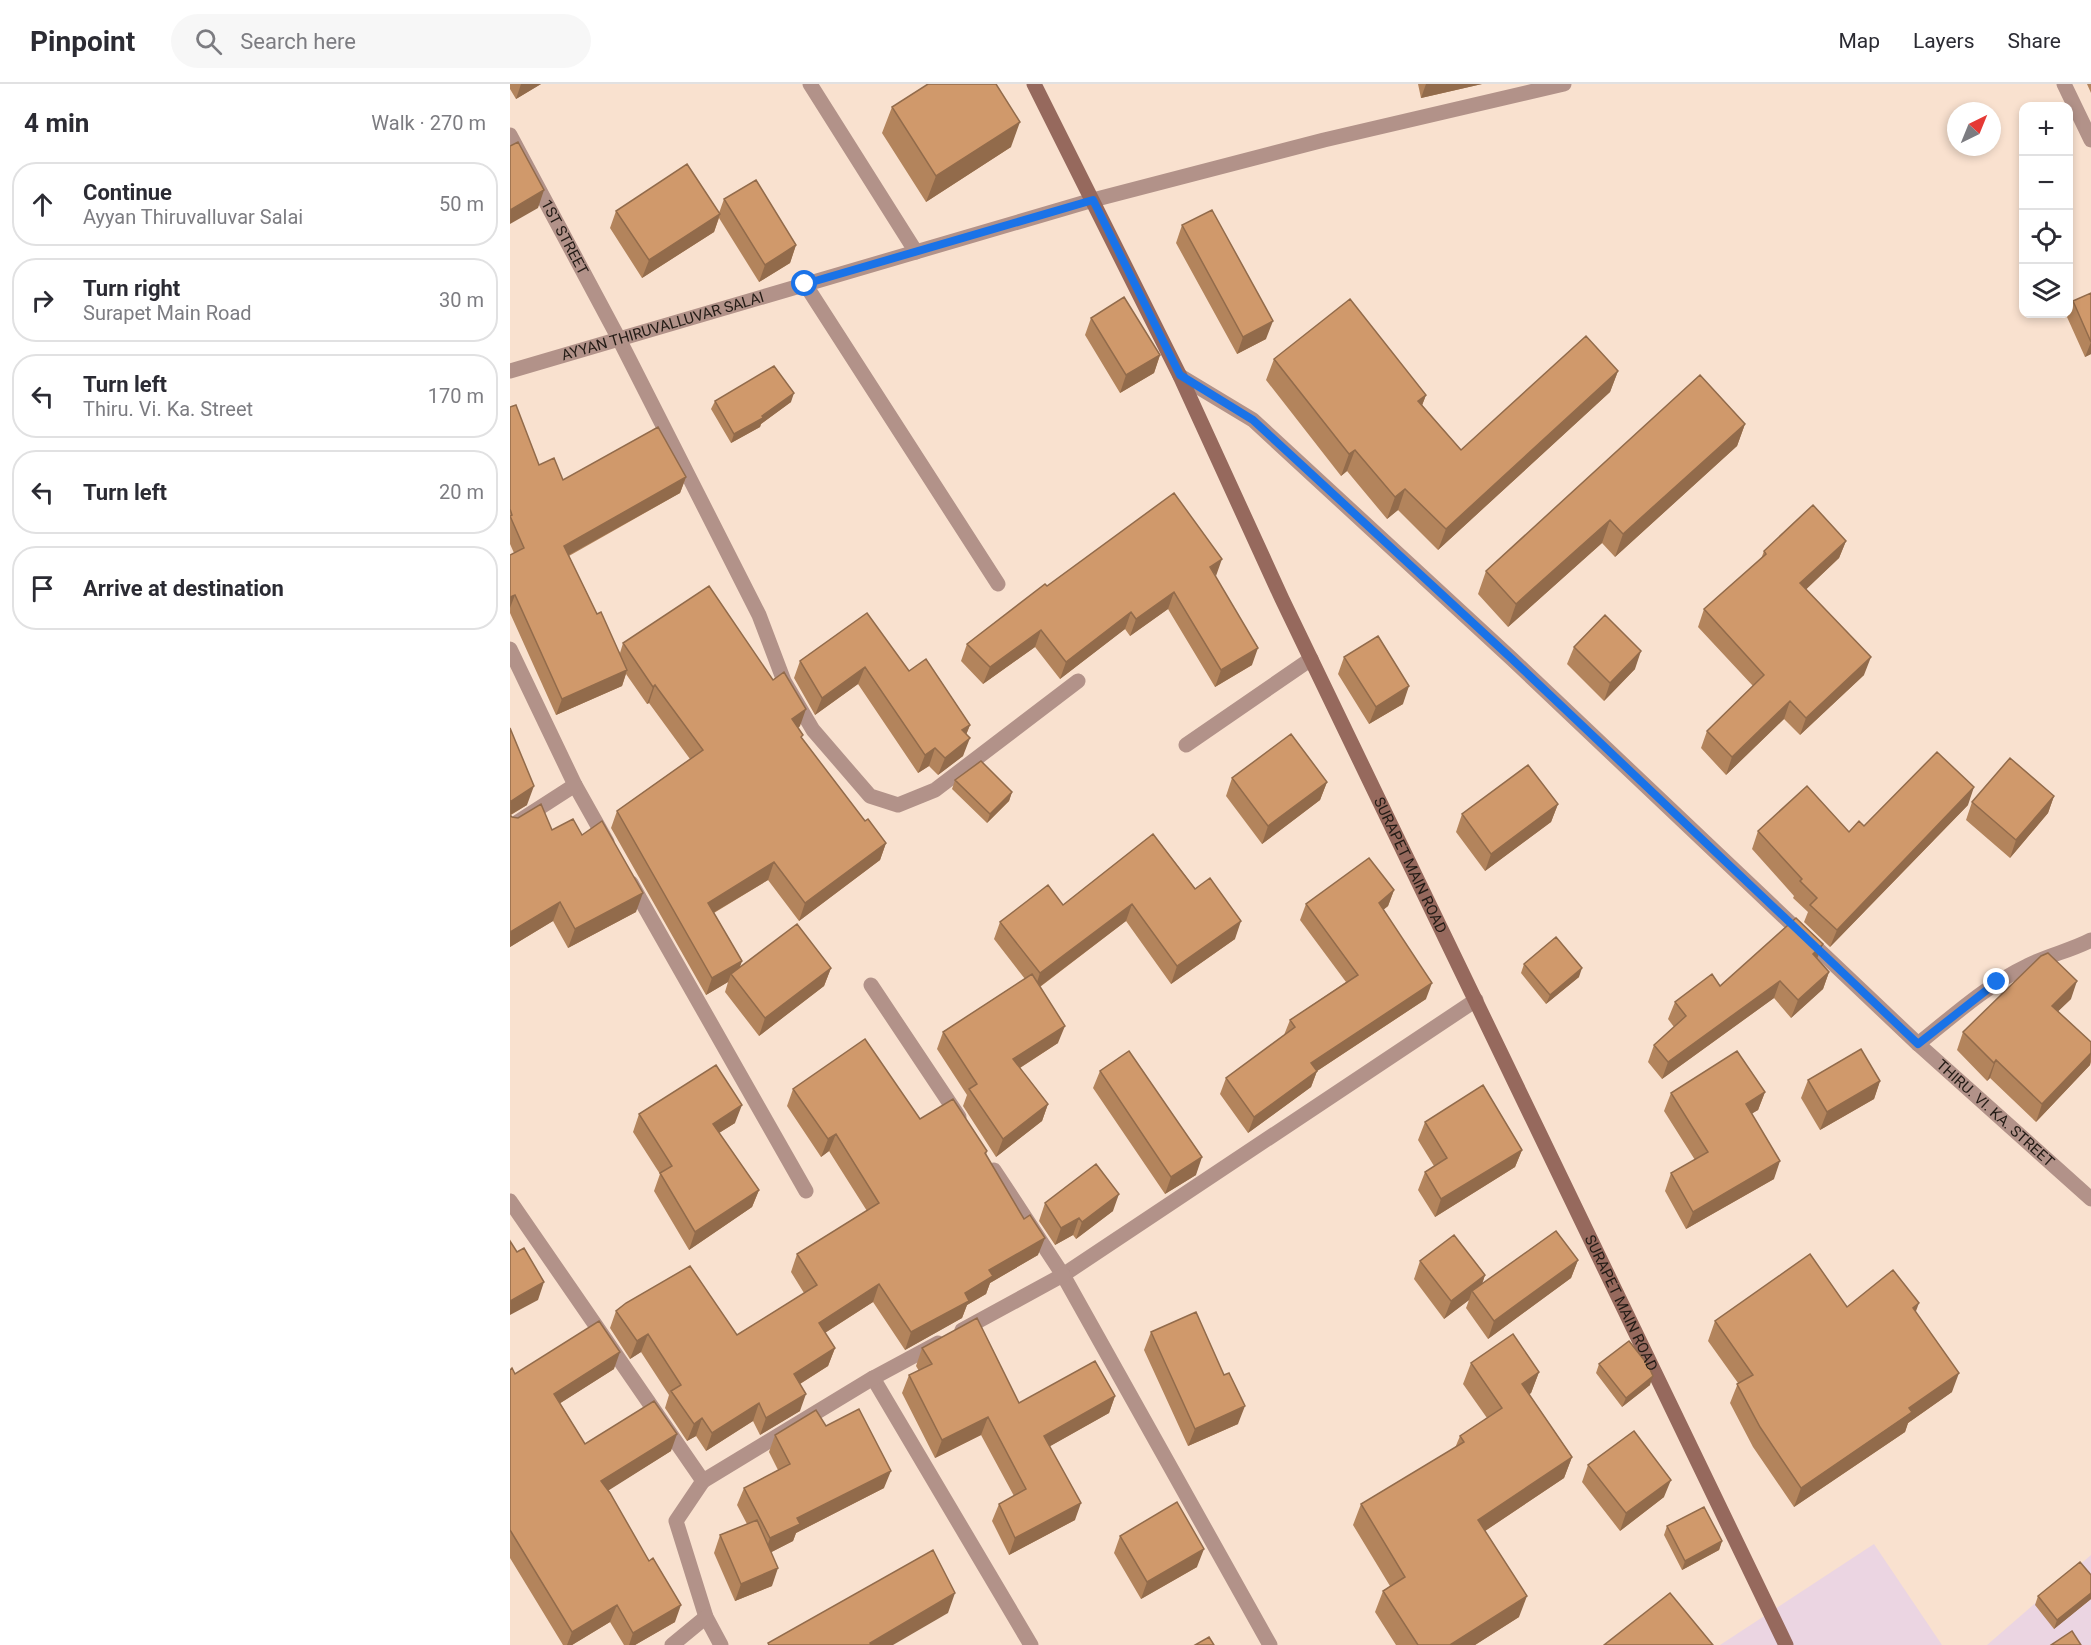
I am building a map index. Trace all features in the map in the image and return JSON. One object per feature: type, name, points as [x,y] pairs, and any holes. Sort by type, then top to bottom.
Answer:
[{"type":"main road","name":"SURAPET MAIN ROAD","points":[[1035,84],[1180,375],[1311,659],[1786,1645]]},
{"type":"street","points":[[810,84],[916,252]]},
{"type":"street","name":"AYYAN THIRUVALLUVAR SALAI","points":[[510,371],[1093,200],[1324,140],[1564,84]]},
{"type":"street","points":[[2064,84],[2091,140]]},
{"type":"street","name":"1ST STREET","points":[[510,135],[619,339],[759,615],[784,681],[813,730],[870,796],[898,805],[935,790],[1078,681]]},
{"type":"street","points":[[805,284],[998,584]]},
{"type":"street","name":"THIRU. VI. KA. STREET","points":[[1180,375],[1253,420],[1512,659],[1918,1044],[2091,1199]]},
{"type":"street","points":[[510,649],[575,785],[806,1191]]},
{"type":"street","points":[[1186,745],[1311,659]]},
{"type":"street","points":[[510,827],[575,785]]},
{"type":"street","points":[[1918,1044],[1997,982],[2029,964],[2074,949],[2091,940]]},
{"type":"street","points":[[871,984],[967,1130]]},
{"type":"street","points":[[721,1645],[706,1617],[676,1521],[703,1481],[873,1378],[1064,1275],[1476,1000]]},
{"type":"street","points":[[987,1159],[1064,1275],[1270,1645]]},
{"type":"street","points":[[510,1201],[703,1481]]},
{"type":"street","points":[[873,1378],[1031,1645]]},
{"type":"street","points":[[672,1645],[706,1617]]},
{"type":"shaded area","points":[[1874,1544],[1942,1645],[1720,1645]]},
{"type":"shaded area","points":[[2091,1555],[2091,1645],[1987,1645]]},
{"type":"building","points":[[928,84],[996,84],[1020,122],[936,176],[892,107]]},
{"type":"building","points":[[518,142],[544,190],[510,210],[510,146]]},
{"type":"building","points":[[687,164],[720,214],[649,260],[616,211]]},
{"type":"building","points":[[756,180],[796,245],[765,265],[724,199]]},
{"type":"building","points":[[1212,210],[1273,321],[1243,337],[1182,225]]},
{"type":"building","points":[[2091,293],[2091,342],[2073,301]]},
{"type":"building","points":[[1124,297],[1160,355],[1126,375],[1091,318]]},
{"type":"building","points":[[1350,299],[1426,395],[1418,401],[1461,450],[1586,336],[1618,371],[1446,529],[1405,489],[1395,497],[1355,450],[1349,454],[1274,359]]},
{"type":"building","points":[[774,366],[794,393],[762,416],[763,418],[734,434],[715,401]]},
{"type":"building","points":[[1700,375],[1745,424],[1623,534],[1610,520],[1516,604],[1486,571]]},
{"type":"building","points":[[516,405],[539,465],[554,458],[563,480],[658,427],[686,477],[564,546],[597,614],[601,612],[627,670],[562,699],[515,595],[510,597],[510,555],[524,548],[510,516],[512,515],[510,509],[510,407]]},
{"type":"building","points":[[1174,493],[1222,559],[1210,567],[1258,648],[1221,670],[1174,592],[1136,619],[1131,612],[1066,662],[1041,630],[990,667],[967,644],[1045,584],[1047,586]]},
{"type":"building","points":[[1813,505],[1846,541],[1800,583],[1871,657],[1806,718],[1790,701],[1732,757],[1707,731],[1764,675],[1704,609],[1766,554],[1764,551]]},
{"type":"building","points":[[709,586],[773,680],[784,672],[806,709],[792,719],[803,735],[801,737],[865,821],[868,819],[886,843],[805,903],[774,862],[708,903],[742,961],[712,978],[617,811],[703,750],[655,685],[653,687],[623,643]]},
{"type":"building","points":[[867,613],[909,671],[926,659],[970,725],[962,730],[970,738],[945,758],[935,748],[925,755],[865,667],[822,698],[800,661]]},
{"type":"building","points":[[1605,615],[1641,651],[1610,683],[1574,647]]},
{"type":"building","points":[[1378,636],[1409,686],[1376,707],[1344,657]]},
{"type":"building","points":[[510,728],[534,786],[510,802]]},
{"type":"building","points":[[1291,734],[1327,782],[1268,826],[1232,778]]},
{"type":"building","points":[[1937,752],[1974,787],[1837,930],[1810,905],[1817,898],[1758,831],[1807,786],[1849,832],[1859,821],[1864,826]]},
{"type":"building","points":[[2010,758],[2054,796],[2016,840],[1972,802]]},
{"type":"building","points":[[981,761],[1012,792],[990,814],[955,780]]},
{"type":"building","points":[[1528,765],[1558,804],[1491,854],[1462,814]]},
{"type":"building","points":[[541,804],[552,830],[573,819],[582,835],[602,821],[643,893],[575,929],[560,902],[510,932],[510,815],[518,818]]},
{"type":"building","points":[[1153,834],[1195,889],[1210,878],[1241,921],[1177,966],[1132,904],[1040,973],[1000,922],[1048,885],[1063,905]]},
{"type":"building","points":[[1369,858],[1394,890],[1379,903],[1432,983],[1311,1063],[1317,1071],[1254,1117],[1226,1078],[1295,1027],[1290,1020],[1358,975],[1306,904]]},
{"type":"building","points":[[1796,918],[1823,944],[1813,954],[1829,972],[1798,1000],[1780,981],[1668,1062],[1654,1045],[1686,1016],[1675,1002],[1712,974],[1720,986]]},
{"type":"building","points":[[797,924],[831,968],[765,1018],[731,974]]},
{"type":"building","points":[[1556,937],[1582,968],[1550,995],[1524,964]]},
{"type":"building","points":[[2048,953],[2077,981],[2052,1006],[2091,1042],[2091,1053],[2042,1104],[1996,1060],[1994,1063],[1963,1032],[2041,956]]},
{"type":"building","points":[[1032,974],[1065,1026],[1013,1059],[1048,1104],[1003,1139],[969,1089],[977,1084],[943,1032]]},
{"type":"building","points":[[865,1039],[920,1119],[953,1099],[987,1151],[985,1153],[1024,1219],[1030,1215],[1045,1238],[989,1270],[993,1276],[965,1293],[969,1301],[911,1332],[879,1284],[819,1323],[835,1348],[794,1374],[806,1394],[766,1418],[759,1403],[712,1433],[702,1418],[694,1424],[671,1391],[681,1385],[648,1334],[637,1341],[616,1311],[690,1266],[737,1335],[817,1285],[797,1254],[879,1203],[836,1134],[828,1139],[793,1089]]},
{"type":"building","points":[[1861,1049],[1880,1081],[1827,1112],[1808,1080]]},
{"type":"building","points":[[1129,1051],[1202,1157],[1171,1177],[1100,1071]]},
{"type":"building","points":[[1737,1051],[1765,1092],[1746,1104],[1780,1161],[1693,1212],[1671,1173],[1708,1152],[1671,1093]]},
{"type":"building","points":[[716,1065],[742,1105],[713,1124],[759,1190],[695,1232],[660,1173],[672,1166],[639,1114]]},
{"type":"building","points":[[1483,1085],[1522,1150],[1441,1199],[1425,1172],[1447,1158],[1425,1122]]},
{"type":"building","points":[[1096,1164],[1119,1194],[1082,1222],[1079,1218],[1061,1228],[1045,1203]]},
{"type":"building","points":[[1556,1231],[1578,1260],[1494,1321],[1472,1291]]},
{"type":"building","points":[[1454,1235],[1485,1275],[1451,1301],[1420,1261]]},
{"type":"building","points":[[510,1241],[517,1252],[524,1248],[544,1282],[510,1301]]},
{"type":"building","points":[[1810,1254],[1847,1307],[1893,1270],[1919,1303],[1913,1308],[1959,1373],[1909,1408],[1912,1412],[1801,1488],[1760,1427],[1737,1384],[1753,1375],[1715,1321]]},
{"type":"building","points":[[1196,1312],[1224,1375],[1229,1373],[1245,1406],[1195,1429],[1151,1332]]},
{"type":"building","points":[[977,1318],[1019,1403],[1095,1361],[1115,1396],[1044,1436],[1081,1503],[1015,1538],[999,1504],[1026,1489],[988,1417],[942,1440],[909,1375],[932,1364],[922,1348]]},
{"type":"building","points":[[599,1321],[620,1352],[554,1394],[585,1444],[654,1401],[677,1434],[601,1481],[649,1561],[653,1558],[681,1605],[633,1633],[617,1605],[572,1632],[510,1530],[510,1370],[512,1368],[515,1374]]},
{"type":"building","points":[[1513,1334],[1539,1372],[1522,1384],[1572,1457],[1478,1520],[1527,1596],[1450,1645],[1418,1645],[1383,1591],[1405,1577],[1361,1504],[1464,1442],[1460,1436],[1502,1408],[1471,1363]]},
{"type":"building","points":[[1629,1341],[1648,1365],[1653,1376],[1626,1398],[1599,1364]]},
{"type":"building","points":[[859,1409],[891,1471],[797,1518],[800,1524],[770,1538],[744,1488],[790,1464],[775,1435],[816,1410],[826,1426]]},
{"type":"building","points":[[1634,1431],[1671,1480],[1626,1513],[1588,1465]]},
{"type":"building","points":[[1177,1502],[1204,1549],[1147,1582],[1120,1536]]},
{"type":"building","points":[[1704,1507],[1722,1541],[1685,1561],[1667,1526]]},
{"type":"building","points":[[757,1520],[778,1568],[741,1584],[720,1535]]},
{"type":"building","points":[[933,1550],[955,1593],[870,1643],[871,1645],[769,1645],[768,1643]]},
{"type":"building","points":[[2080,1562],[2091,1575],[2091,1593],[2057,1620],[2038,1596]]},
{"type":"building","points":[[1670,1593],[1713,1645],[1604,1645]]},
{"type":"building","points":[[2072,1631],[2081,1645],[2051,1645]]},
{"type":"building","points":[[1209,1637],[1214,1645],[1195,1645]]},
{"type":"route","points":[[805,284],[1093,200],[1180,375],[1253,420],[1512,659],[1918,1044],[1997,982]]}]
